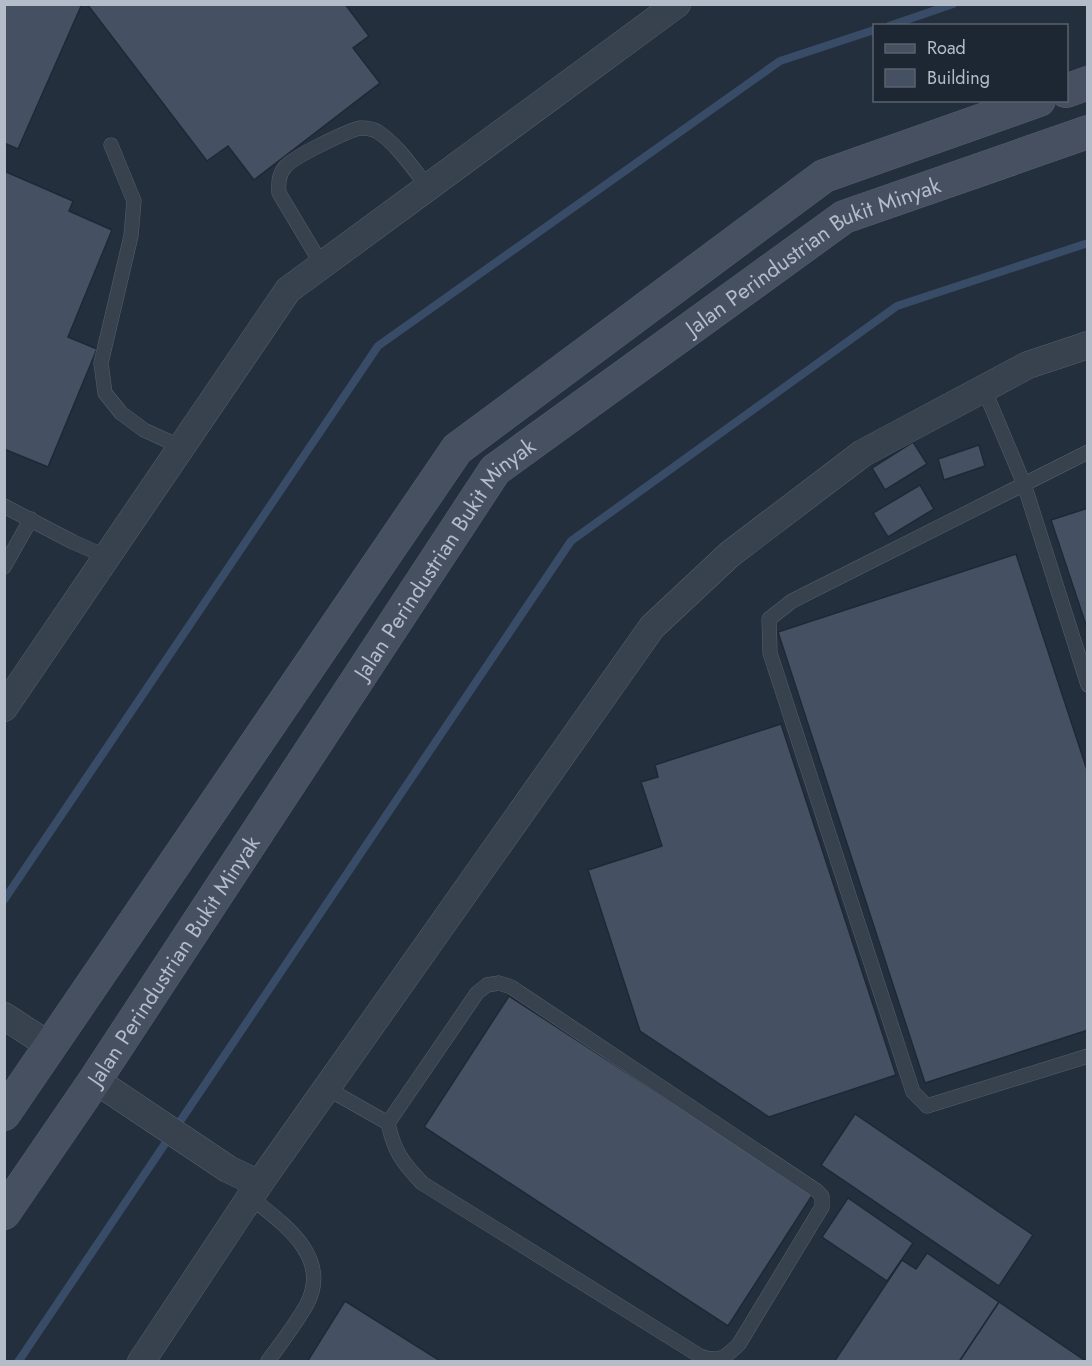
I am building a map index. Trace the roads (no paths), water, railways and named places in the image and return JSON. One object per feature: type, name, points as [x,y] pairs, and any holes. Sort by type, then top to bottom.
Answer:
[{"type":"main road","points":[[1068,90],[1088,83]]},
{"type":"main road","name":"Jalan Perindustrian Bukit Minyak","points":[[4,1114],[39,1039],[457,449],[824,176],[1033,102]]},
{"type":"main road","name":"Jalan Perindustrian Bukit Minyak","points":[[4,1213],[107,1088],[495,470],[844,217],[1088,132]]},
{"type":"street","points":[[4,708],[288,290],[677,4]]},
{"type":"street","points":[[141,1362],[254,1191],[652,627],[730,554],[863,453],[1028,365],[1088,345]]},
{"type":"street","points":[[4,1016],[39,1039]]},
{"type":"street","points":[[107,1088],[228,1169],[254,1191]]},
{"type":"lane","points":[[322,265],[279,193],[278,182],[285,166],[345,133],[362,128],[377,131],[402,154],[428,188]]},
{"type":"lane","points":[[111,145],[134,201],[131,236],[101,363],[105,393],[122,413],[144,430],[181,447]]},
{"type":"lane","points":[[984,389],[1024,484],[1088,685]]},
{"type":"lane","points":[[1088,452],[792,601],[769,619],[770,653],[913,1092],[927,1106],[1088,1056]]},
{"type":"lane","points":[[4,506],[73,543],[107,557]]},
{"type":"lane","points":[[4,567],[32,519]]},
{"type":"lane","points":[[326,1088],[388,1123],[393,1145],[406,1166],[422,1183],[700,1356],[712,1360],[726,1356],[739,1344],[822,1207],[822,1196],[817,1191],[511,987],[499,983],[487,985],[477,993],[388,1123]]},
{"type":"lane","points":[[254,1191],[307,1251],[315,1279],[308,1303],[268,1361]]},
{"type":"waterway","points":[[895,24],[953,4]]},
{"type":"waterway","points":[[4,900],[378,346],[780,61],[873,30]]},
{"type":"waterway","points":[[18,1362],[571,541],[897,306],[1088,243]]}]
